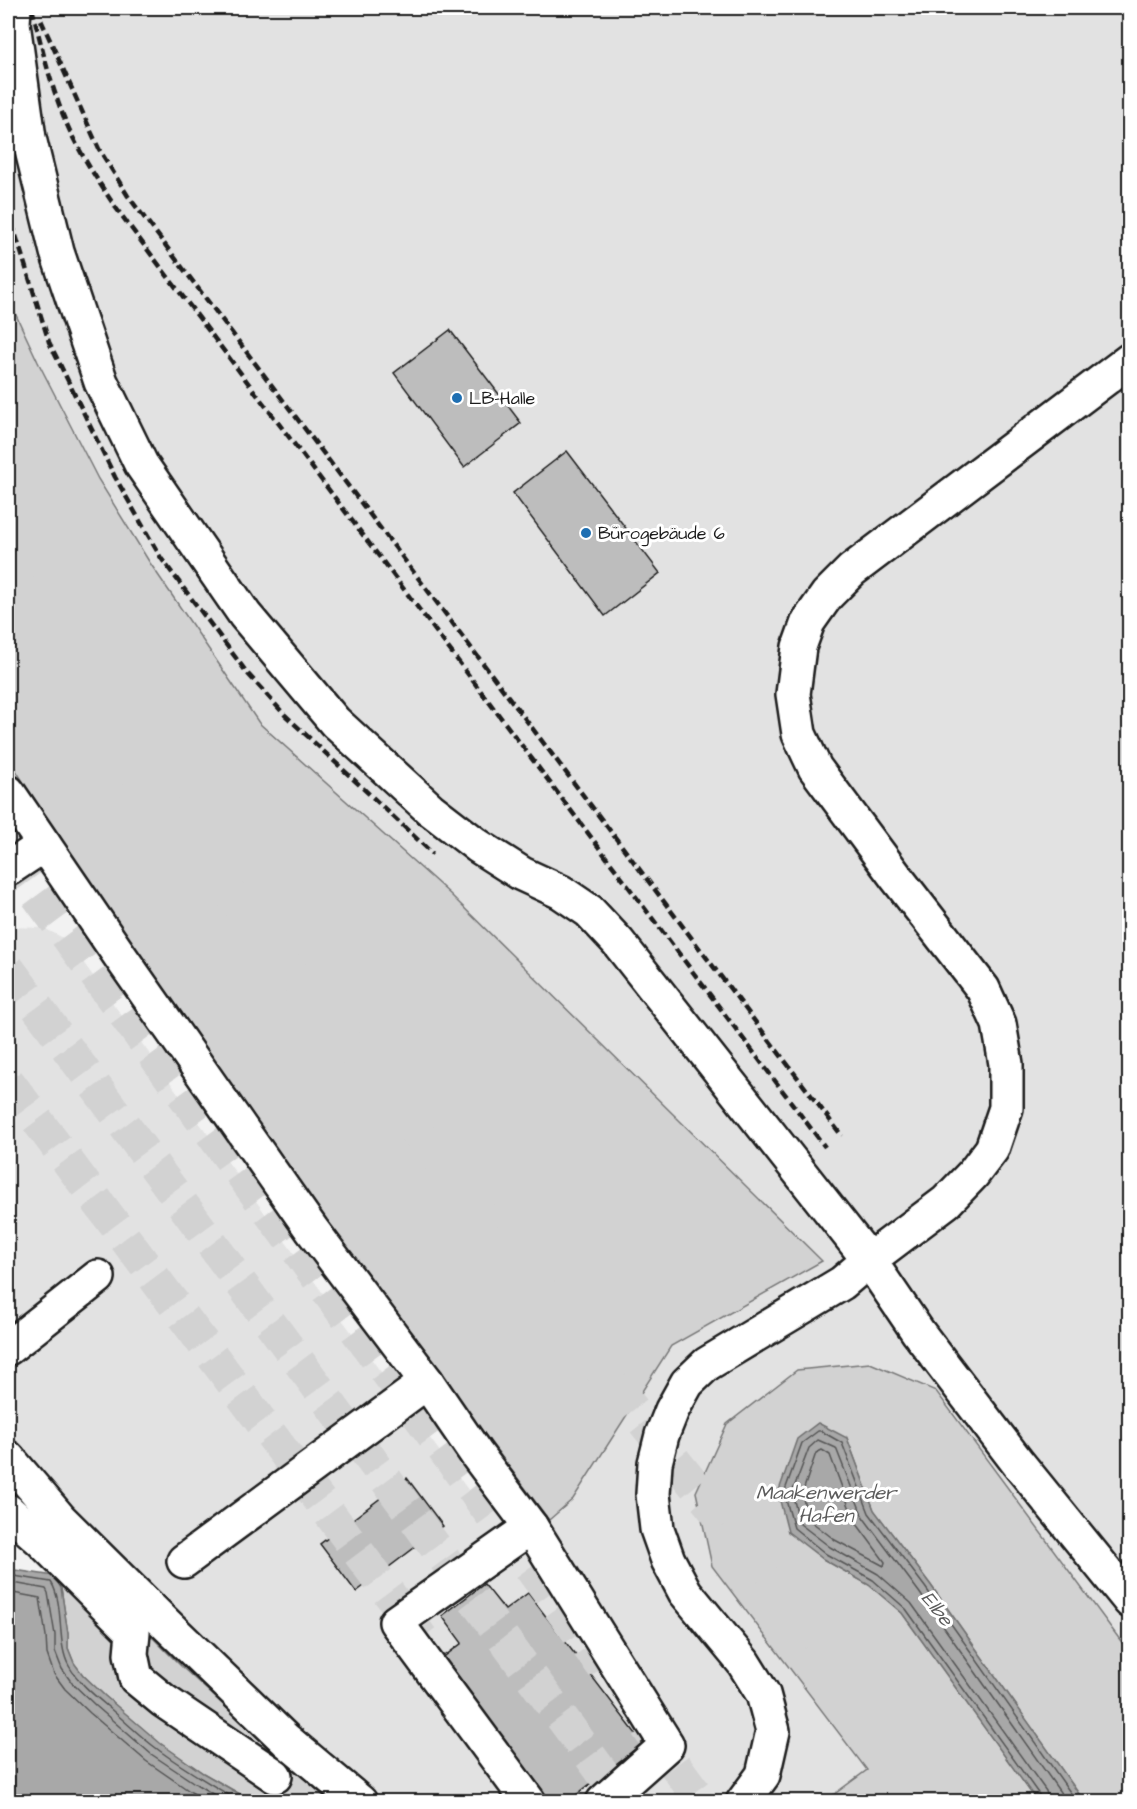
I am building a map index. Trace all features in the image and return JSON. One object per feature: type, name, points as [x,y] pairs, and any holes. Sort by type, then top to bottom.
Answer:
[{"type":"lane","points":[[14,8],[13,23],[28,138],[57,252],[101,382],[141,464],[245,615],[335,722],[430,809],[478,846],[522,874],[561,892],[589,911],[618,942],[869,1260],[918,1332],[1018,1463],[1130,1601]]},
{"type":"lane","points":[[743,1802],[763,1775],[773,1731],[763,1694],[743,1662],[685,1592],[668,1560],[657,1529],[653,1494],[655,1463],[662,1436],[687,1383],[707,1364],[842,1283],[945,1202],[973,1174],[992,1149],[1006,1108],[1006,1064],[999,1024],[983,988],[815,768],[799,734],[793,694],[799,647],[808,622],[827,595],[852,570],[1130,360]]},
{"type":"lane","points":[[8,792],[312,1230],[427,1382],[477,1455],[531,1527],[667,1745],[603,1802]]},
{"type":"lane","points":[[8,868],[44,845]]},
{"type":"lane","points":[[8,1348],[98,1277]]},
{"type":"lane","points":[[184,1561],[427,1382]]},
{"type":"lane","points":[[8,1458],[60,1520],[174,1632],[286,1740],[360,1802]]},
{"type":"lane","points":[[8,1511],[41,1540],[133,1632],[131,1654],[136,1678],[164,1701],[275,1776]]},
{"type":"lane","points":[[529,1802],[396,1622],[531,1527]]},
{"type":"shaded area","points":[[8,8],[1129,8],[1129,1652],[936,1391],[727,1424],[696,1492],[712,1566],[867,1771],[825,1801],[329,1801],[183,1668],[8,1492],[8,927],[44,928],[67,940],[469,1491],[506,1462],[549,1520],[573,1499],[671,1346],[821,1260],[450,894],[259,723],[150,563],[98,479],[8,298]]},
{"type":"shaded area","points":[[8,298],[98,479],[150,563],[259,723],[450,894],[822,1261],[671,1346],[573,1499],[549,1520],[363,1272],[154,986],[8,758]]},
{"type":"shaded area","points":[[870,1363],[936,1391],[1129,1652],[1129,1801],[1084,1801],[930,1584],[874,1510],[847,1438],[823,1559],[869,1585],[902,1613],[1037,1801],[825,1801],[867,1770],[712,1566],[696,1492],[727,1424],[797,1370]]},
{"type":"shaded area","points":[[54,1576],[137,1622],[183,1668],[329,1801],[252,1801],[203,1773],[159,1743],[105,1696],[74,1663],[68,1648],[61,1588]]},
{"type":"water","name":"Maakenwerder Hafen","points":[[818,1423],[847,1438],[874,1510],[930,1584],[1084,1801],[1037,1801],[902,1613],[869,1585],[823,1559],[788,1532],[778,1493],[797,1439]]},
{"type":"water","points":[[8,1569],[54,1576],[61,1588],[68,1648],[74,1663],[83,1675],[160,1743],[203,1773],[252,1801],[8,1801]]},
{"type":"building","name":"LB-Halle","points":[[450,330],[521,423],[464,467],[394,373]]},
{"type":"building","name":"Bürogebäude 6","points":[[567,451],[660,573],[605,616],[513,493]]},
{"type":"building","points":[[407,1478],[443,1526],[356,1592],[320,1544]]},
{"type":"building","points":[[484,1584],[505,1610],[528,1593],[643,1743],[567,1802],[543,1802],[437,1662],[462,1643],[442,1616]]},
{"type":"tunnel","points":[[8,554],[116,746],[608,1378],[950,1802]]},
{"type":"tunnel","points":[[8,856],[603,1667]]},
{"type":"tunnel","points":[[8,968],[624,1802]]},
{"type":"tunnel","points":[[8,1081],[422,1638]]},
{"type":"tunnel","points":[[646,1726],[702,1802]]},
{"type":"railway","points":[[32,8],[49,75],[68,127],[80,151],[116,208],[825,1147]]},
{"type":"railway","points":[[41,20],[99,149],[128,196],[842,1136]]},
{"type":"railway","points":[[8,210],[49,342],[115,477],[161,558],[248,674],[285,715],[433,854]]},
{"type":"place","name":"LB-Halle","points":[[457,398]]},
{"type":"place","name":"Bürogebäude 6","points":[[586,533]]},
{"type":"water label","name":"Elbe","points":[[937,1609]]}]
